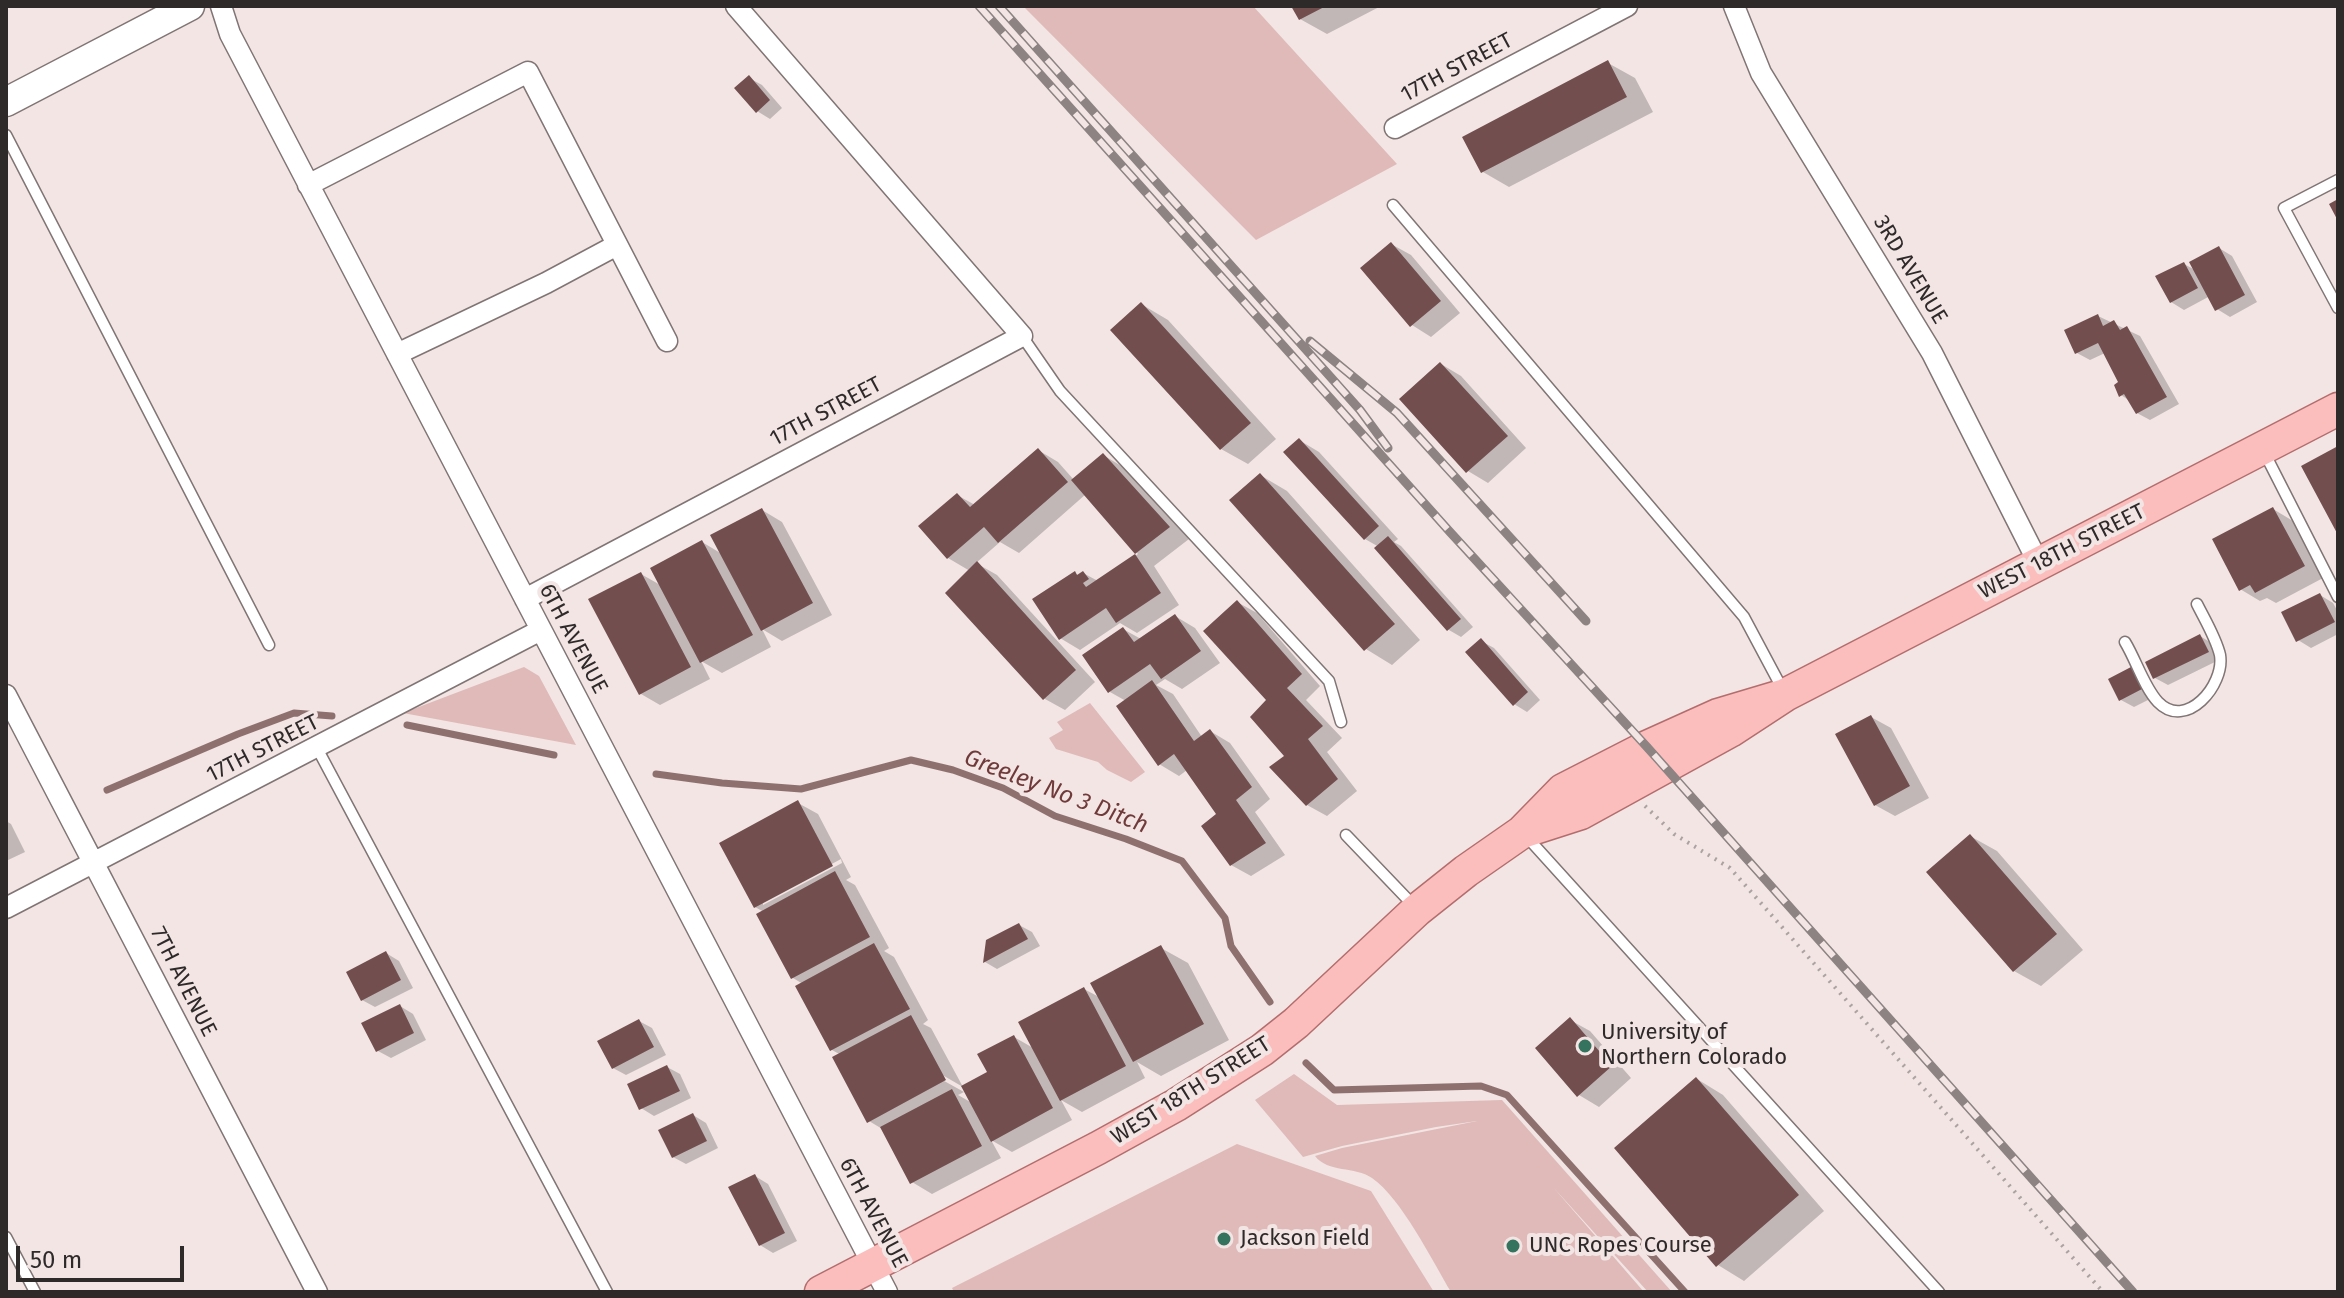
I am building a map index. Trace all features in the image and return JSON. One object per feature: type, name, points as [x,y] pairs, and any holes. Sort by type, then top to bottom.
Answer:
[{"type":"main road","points":[[6,102],[190,6]]},
{"type":"main road","name":"WEST 18TH STREET","points":[[1522,832],[1581,813],[1730,731],[1785,695],[2338,409]]},
{"type":"main road","name":"WEST 18TH STREET","points":[[821,1292],[880,1278],[1176,1105],[1262,1050],[1296,1023],[1417,910],[1522,832],[1563,790],[1718,715],[1785,695]]},
{"type":"street","name":"6TH AVENUE","points":[[221,6],[230,34],[308,185],[880,1278]]},
{"type":"street","points":[[736,6],[1022,336]]},
{"type":"street","name":"17TH STREET","points":[[1395,128],[1627,6]]},
{"type":"street","name":"3RD AVENUE","points":[[1734,6],[1761,73],[1932,353],[2039,564]]},
{"type":"street","points":[[308,185],[528,72],[667,341]]},
{"type":"street","points":[[397,354],[546,283],[617,245]]},
{"type":"street","name":"17TH STREET","points":[[525,599],[1022,336]]},
{"type":"street","name":"17TH STREET","points":[[6,908],[541,630]]},
{"type":"street","name":"7TH AVENUE","points":[[6,695],[317,1292]]},
{"type":"lane","points":[[6,135],[269,645]]},
{"type":"lane","points":[[2338,180],[2284,208],[2338,308]]},
{"type":"lane","points":[[1393,205],[1744,617],[1785,695]]},
{"type":"lane","points":[[1022,336],[1060,391],[1329,681],[1341,722]]},
{"type":"lane","points":[[2262,448],[2338,597]]},
{"type":"lane","points":[[2125,642],[2159,703],[2174,710],[2192,707],[2215,686],[2220,670],[2220,654],[2197,604]]},
{"type":"lane","points":[[317,748],[607,1292]]},
{"type":"lane","points":[[1522,832],[1939,1292]]},
{"type":"lane","points":[[1346,835],[1417,910]]},
{"type":"lane","points":[[6,1237],[35,1292]]},
{"type":"path","points":[[1625,788],[1674,834],[1730,868],[2103,1292]]},
{"type":"shaded area","points":[[1023,6],[1253,6],[1397,164],[1256,240]]},
{"type":"shaded area","points":[[524,667],[539,676],[576,745],[403,713]]},
{"type":"shaded area","points":[[1090,703],[1145,772],[1131,782],[1098,762],[1056,749],[1049,738],[1063,730],[1057,722]]},
{"type":"shaded area","name":"UNC Ropes Course","points":[[1294,1074],[1337,1105],[1502,1100],[1672,1292],[1648,1292],[1553,1187],[1644,1292],[1451,1292],[1415,1230],[1383,1187],[1365,1174],[1327,1165],[1315,1156],[1477,1121],[1342,1146],[1303,1157],[1255,1100]]},
{"type":"shaded area","name":"Jackson Field","points":[[1237,1144],[1371,1191],[1434,1292],[954,1292],[952,1288]]},
{"type":"building","points":[[1291,6],[1326,6],[1299,20]]},
{"type":"building","points":[[1608,60],[1627,97],[1481,173],[1462,137]]},
{"type":"building","points":[[749,75],[770,100],[756,113],[734,88]]},
{"type":"building","points":[[2338,199],[2338,221],[2329,204]]},
{"type":"building","points":[[1391,242],[1441,301],[1410,327],[1360,268]]},
{"type":"building","points":[[2219,246],[2245,295],[2215,311],[2189,262]]},
{"type":"building","points":[[2184,262],[2198,288],[2170,303],[2155,276]]},
{"type":"building","points":[[1141,302],[1251,423],[1220,450],[1110,330]]},
{"type":"building","points":[[2098,314],[2103,326],[2114,320],[2120,330],[2127,326],[2167,397],[2136,414],[2124,394],[2119,397],[2114,385],[2118,382],[2098,343],[2075,354],[2064,330]]},
{"type":"building","points":[[1440,362],[1508,436],[1466,473],[1399,399]]},
{"type":"building","points":[[1299,438],[1379,526],[1364,540],[1283,452]]},
{"type":"building","points":[[2338,446],[2338,535],[2301,466]]},
{"type":"building","points":[[1038,448],[1068,482],[998,543],[984,527],[947,559],[918,526],[957,493],[970,507]]},
{"type":"building","points":[[1103,453],[1170,527],[1135,554],[1071,480]]},
{"type":"building","points":[[1260,473],[1395,624],[1364,651],[1229,500]]},
{"type":"building","points":[[2273,507],[2305,566],[2255,593],[2250,585],[2239,591],[2212,539]]},
{"type":"building","points":[[762,508],[813,603],[761,631],[710,535]]},
{"type":"building","points":[[1388,536],[1461,619],[1447,631],[1374,548]]},
{"type":"building","points":[[702,540],[753,635],[700,663],[650,568]]},
{"type":"building","points":[[1135,554],[1161,593],[1116,623],[1106,608],[1059,640],[1032,599],[1075,571],[1077,575],[1083,571],[1089,579],[1083,583],[1086,587]]},
{"type":"building","points":[[977,561],[1076,670],[1043,700],[945,593]]},
{"type":"building","points":[[641,572],[691,667],[639,695],[588,599]]},
{"type":"building","points":[[2320,593],[2335,622],[2296,642],[2281,612]]},
{"type":"building","points":[[1237,600],[1302,674],[1287,688],[1323,726],[1308,739],[1338,779],[1306,806],[1269,767],[1284,756],[1250,717],[1266,700],[1203,631]]},
{"type":"building","points":[[1175,614],[1201,651],[1161,679],[1150,664],[1108,693],[1082,655],[1123,627],[1134,642]]},
{"type":"building","points":[[2200,634],[2209,652],[2153,679],[2145,662]]},
{"type":"building","points":[[1481,638],[1528,692],[1513,706],[1465,652]]},
{"type":"building","points":[[2131,667],[2142,689],[2119,701],[2108,679]]},
{"type":"building","points":[[1152,680],[1194,741],[1210,729],[1252,787],[1236,800],[1266,843],[1230,866],[1201,826],[1216,814],[1174,754],[1158,766],[1116,706]]},
{"type":"building","points":[[1871,715],[1910,786],[1874,806],[1835,734]]},
{"type":"building","points":[[798,800],[833,866],[754,908],[719,843]]},
{"type":"building","points":[[1970,834],[2057,934],[2013,972],[1926,872]]},
{"type":"building","points":[[835,871],[870,937],[791,979],[756,914]]},
{"type":"building","points":[[1019,923],[1028,939],[983,963],[986,940]]},
{"type":"building","points":[[874,943],[910,1009],[830,1051],[795,986]]},
{"type":"building","points":[[1161,945],[1204,1024],[1133,1062],[1090,983]]},
{"type":"building","points":[[386,951],[401,980],[361,1001],[346,972]]},
{"type":"building","points":[[1084,987],[1126,1066],[1060,1101],[1018,1022]]},
{"type":"building","points":[[400,1004],[414,1033],[376,1052],[361,1023]]},
{"type":"building","points":[[911,1015],[946,1080],[867,1123],[832,1057]]},
{"type":"building","points":[[1570,1017],[1612,1066],[1577,1097],[1535,1048]]},
{"type":"building","points":[[639,1019],[654,1047],[612,1069],[597,1041]]},
{"type":"building","points":[[1014,1035],[1053,1108],[991,1142],[961,1086],[987,1072],[977,1054]]},
{"type":"building","points":[[667,1065],[680,1091],[639,1110],[627,1084]]},
{"type":"building","points":[[1696,1077],[1799,1195],[1716,1267],[1614,1148]]},
{"type":"building","points":[[952,1089],[982,1146],[910,1184],[880,1127]]},
{"type":"building","points":[[693,1113],[707,1141],[672,1158],[658,1130]]},
{"type":"building","points":[[755,1174],[785,1233],[759,1246],[728,1187]]},
{"type":"waterway","name":"Greeley No 3 Ditch","points":[[107,790],[294,713],[332,716]]},
{"type":"waterway","name":"Greeley No 3 Ditch","points":[[407,725],[554,755]]},
{"type":"waterway","name":"Greeley No 3 Ditch","points":[[656,774],[801,789],[911,760],[953,770],[1003,788],[1055,816],[1182,861],[1225,918],[1231,946],[1270,1002]]},
{"type":"waterway","name":"Greeley No 3 Ditch","points":[[1306,1063],[1334,1090],[1481,1086],[1507,1095],[1685,1292]]},
{"type":"railway","points":[[979,6],[2133,1292]]},
{"type":"railway","points":[[999,6],[1360,410],[1388,448]]},
{"type":"railway","points":[[1310,341],[1397,413],[1586,621]]},
{"type":"place","name":"University of Northern Colorado","points":[[1585,1046]]},
{"type":"place","name":"Jackson Field","points":[[1224,1239]]},
{"type":"place","name":"UNC Ropes Course","points":[[1513,1246]]}]
